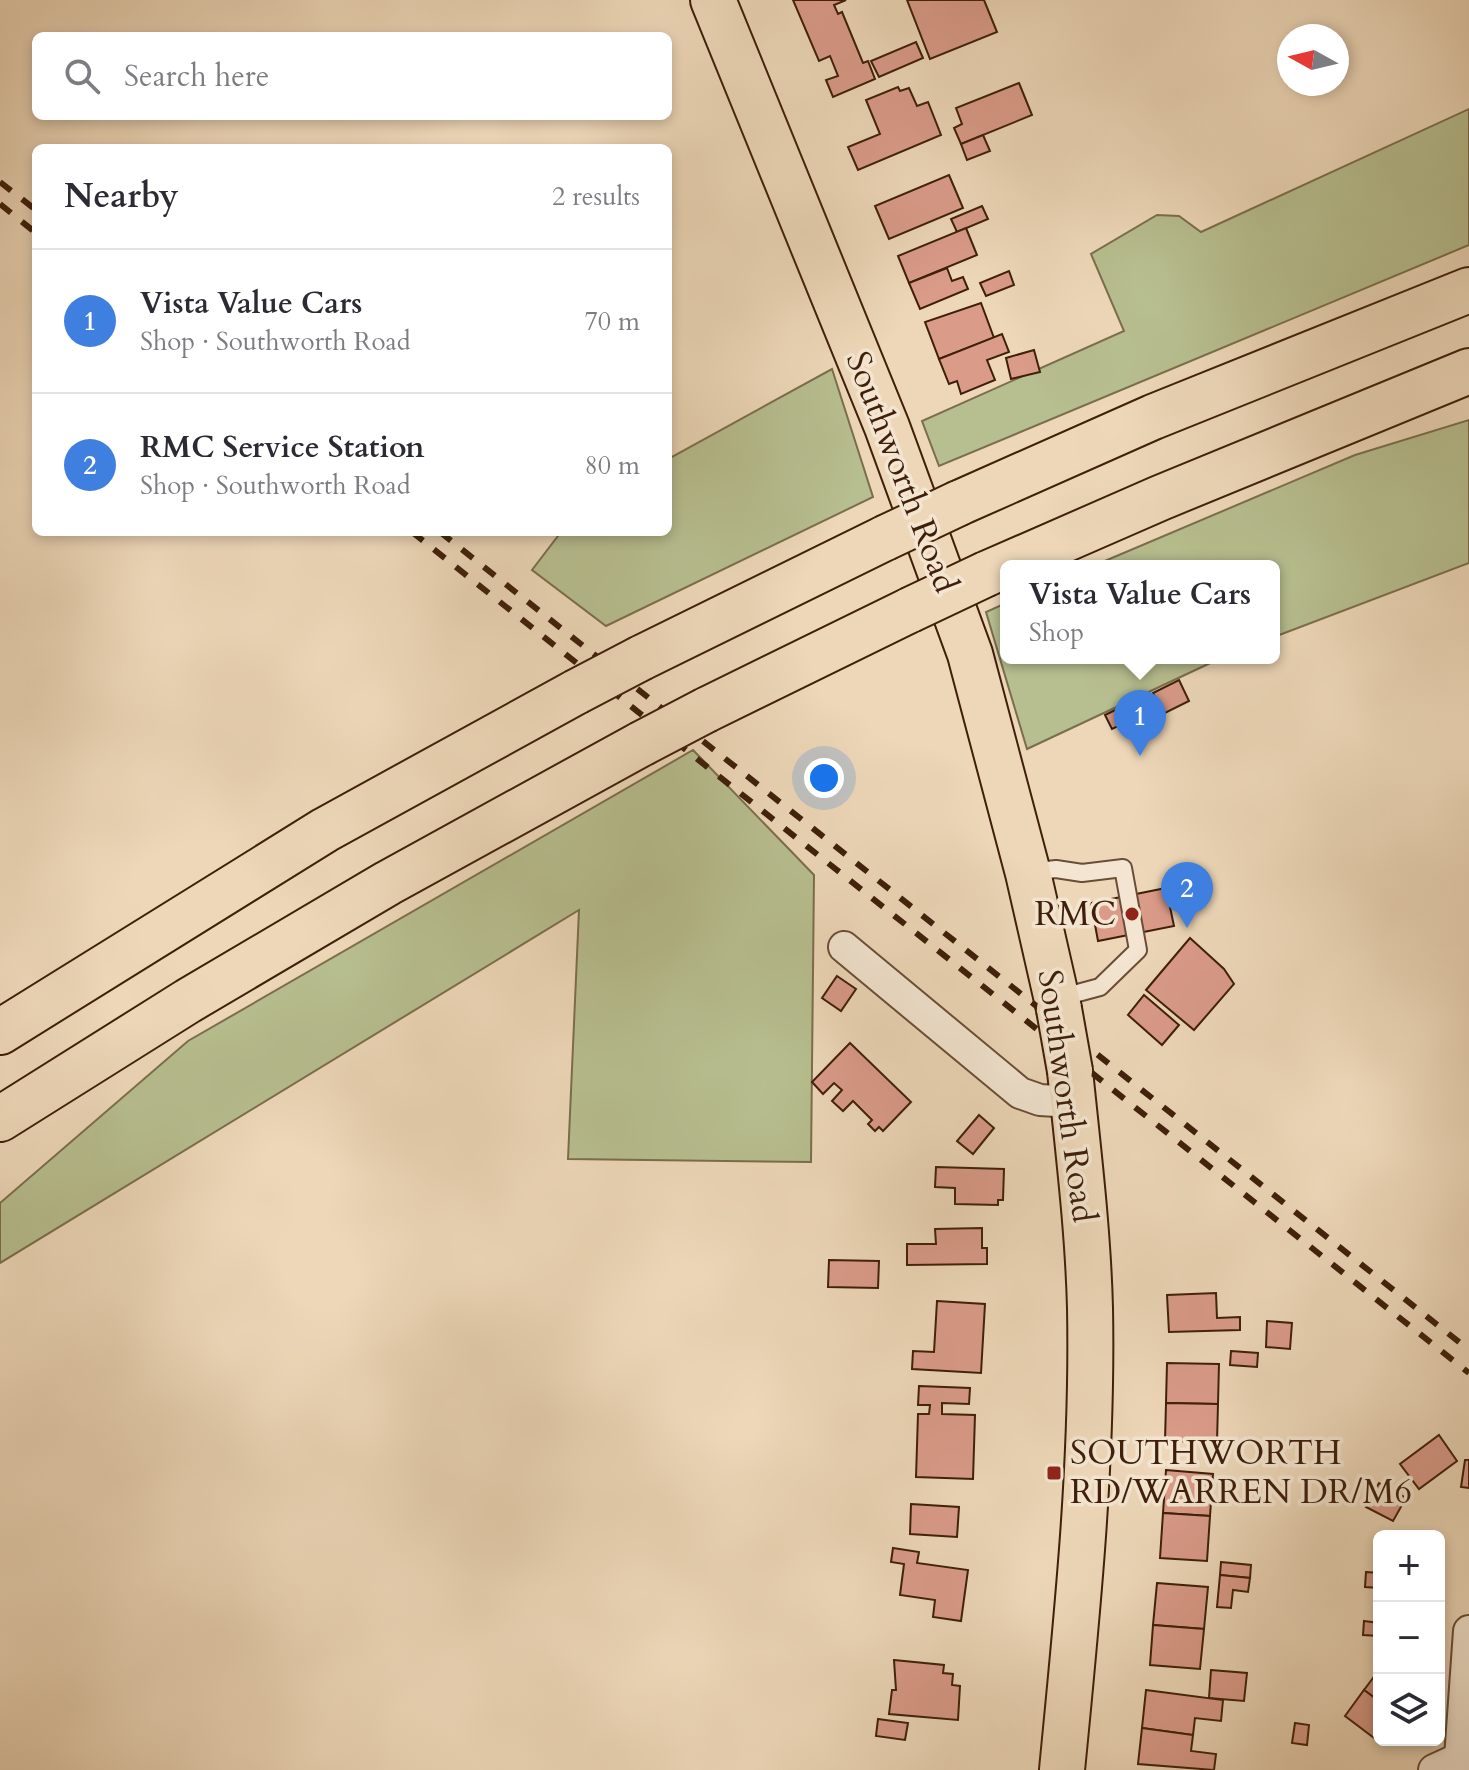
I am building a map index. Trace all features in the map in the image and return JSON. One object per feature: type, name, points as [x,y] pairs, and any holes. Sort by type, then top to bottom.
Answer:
[{"type":"main road","name":"Southworth Road","points":[[713,0],[887,427],[970,654],[1028,873],[1058,1003],[1072,1087],[1090,1308],[1084,1541],[1062,1770]]},
{"type":"main road","points":[[0,1032],[325,830],[641,658],[959,503],[1153,417],[1469,290]]},
{"type":"main road","points":[[1018,560],[1174,491],[1469,371]]},
{"type":"main road","points":[[0,1119],[188,1001],[388,883],[706,710],[1000,568]]},
{"type":"street","points":[[844,947],[1020,1093],[1040,1100],[1072,1087]]},
{"type":"street","points":[[1454,1760],[1469,1631]]},
{"type":"lane","points":[[1028,873],[1056,869],[1082,873],[1123,868],[1138,950],[1100,987],[1058,1003]]},
{"type":"green space","points":[[1469,109],[1469,245],[939,466],[922,421],[1124,331],[1091,254],[1157,215],[1179,216],[1201,232]]},
{"type":"green space","points":[[832,369],[873,497],[606,626],[532,570],[558,536],[672,536],[672,457]]},
{"type":"green space","points":[[1469,420],[1469,563],[1280,635],[1280,560],[1107,560],[1355,455]]},
{"type":"green space","points":[[1000,606],[1000,659],[986,612]]},
{"type":"green space","points":[[1002,664],[1208,664],[1027,749]]},
{"type":"green space","points":[[693,750],[814,875],[811,1162],[568,1159],[579,910],[0,1263],[0,1203],[188,1041]]},
{"type":"building","points":[[793,0],[846,0],[834,5],[838,14],[842,12],[863,63],[868,61],[875,79],[833,97],[826,80],[838,76],[830,56],[819,61]]},
{"type":"building","points":[[907,0],[984,0],[997,32],[930,59]]},
{"type":"building","points":[[916,42],[923,58],[879,77],[871,61]]},
{"type":"building","points":[[1019,83],[1032,115],[961,144],[954,128],[962,124],[956,108]]},
{"type":"building","points":[[898,87],[900,91],[909,88],[917,106],[928,102],[941,135],[858,170],[848,147],[880,134],[866,100]]},
{"type":"building","points":[[983,135],[990,151],[967,160],[961,144]]},
{"type":"building","points":[[949,175],[963,208],[889,239],[875,206]]},
{"type":"building","points":[[982,206],[988,219],[957,232],[951,219]]},
{"type":"building","points":[[966,228],[977,255],[909,283],[898,256]]},
{"type":"building","points":[[947,268],[952,281],[963,277],[968,289],[920,309],[909,283]]},
{"type":"building","points":[[1009,271],[1014,285],[986,296],[980,283]]},
{"type":"building","points":[[981,303],[994,338],[939,359],[925,322]]},
{"type":"building","points":[[1002,334],[1009,352],[987,360],[995,380],[961,394],[957,381],[949,384],[939,359]]},
{"type":"building","points":[[1034,350],[1040,372],[1011,379],[1006,358]]},
{"type":"building","points":[[1179,680],[1189,701],[1163,714],[1153,693]]},
{"type":"building","points":[[1148,694],[1155,709],[1112,729],[1105,715]]},
{"type":"building","name":"RMC","points":[[1166,888],[1174,926],[1098,941],[1091,903]]},
{"type":"building","points":[[1190,938],[1224,969],[1234,984],[1194,1030],[1146,990]]},
{"type":"building","points":[[837,976],[856,989],[841,1011],[822,998]]},
{"type":"building","points":[[1144,995],[1179,1025],[1162,1045],[1128,1015]]},
{"type":"building","points":[[850,1043],[911,1102],[883,1131],[879,1127],[875,1131],[868,1124],[872,1120],[853,1101],[843,1111],[832,1101],[842,1090],[834,1083],[823,1094],[812,1082]]},
{"type":"building","points":[[979,1115],[994,1128],[973,1154],[957,1141]]},
{"type":"building","points":[[936,1167],[1004,1169],[1003,1200],[998,1200],[998,1205],[955,1204],[955,1188],[935,1187]]},
{"type":"building","points":[[982,1228],[982,1248],[987,1248],[987,1264],[907,1265],[907,1244],[936,1244],[935,1229]]},
{"type":"building","points":[[829,1260],[879,1261],[878,1288],[828,1287]]},
{"type":"building","points":[[1216,1293],[1217,1318],[1240,1317],[1240,1330],[1169,1332],[1167,1295]]},
{"type":"building","points":[[937,1301],[985,1304],[981,1373],[912,1369],[913,1351],[934,1352]]},
{"type":"building","points":[[1267,1321],[1292,1323],[1290,1349],[1266,1347]]},
{"type":"building","points":[[1231,1351],[1258,1353],[1257,1367],[1230,1365]]},
{"type":"building","points":[[1167,1363],[1219,1364],[1218,1404],[1166,1403]]},
{"type":"building","points":[[919,1386],[970,1388],[969,1404],[942,1403],[942,1414],[975,1415],[973,1479],[916,1477],[918,1414],[929,1414],[930,1405],[918,1405]]},
{"type":"building","points":[[1166,1403],[1218,1404],[1217,1442],[1165,1441]]},
{"type":"building","points":[[1439,1435],[1457,1461],[1419,1489],[1400,1464]]},
{"type":"building","points":[[1465,1460],[1469,1460],[1469,1488],[1461,1487]]},
{"type":"building","points":[[1166,1470],[1213,1474],[1210,1516],[1163,1513]]},
{"type":"building","points":[[1379,1483],[1406,1498],[1393,1521],[1366,1507]]},
{"type":"building","points":[[911,1504],[959,1507],[957,1537],[910,1534]]},
{"type":"building","points":[[1163,1513],[1210,1516],[1207,1561],[1160,1558]]},
{"type":"building","points":[[893,1548],[919,1552],[917,1563],[968,1570],[961,1621],[933,1617],[935,1600],[900,1595],[904,1564],[891,1562]]},
{"type":"building","points":[[1221,1562],[1251,1565],[1250,1578],[1220,1575]]},
{"type":"building","points":[[1366,1572],[1373,1573],[1373,1588],[1365,1587]]},
{"type":"building","points":[[1220,1575],[1250,1578],[1248,1592],[1233,1590],[1231,1608],[1217,1607]]},
{"type":"building","points":[[1157,1583],[1208,1587],[1204,1629],[1153,1625]]},
{"type":"building","points":[[1364,1621],[1373,1622],[1373,1636],[1363,1635]]},
{"type":"building","points":[[1153,1625],[1204,1629],[1200,1669],[1150,1665]]},
{"type":"building","points":[[894,1660],[944,1665],[943,1673],[953,1674],[952,1685],[960,1686],[958,1720],[889,1714],[892,1690],[896,1690]]},
{"type":"building","points":[[1211,1670],[1247,1673],[1244,1701],[1209,1698]]},
{"type":"building","points":[[1373,1678],[1373,1697],[1364,1690]]},
{"type":"building","points":[[1146,1690],[1223,1700],[1221,1721],[1195,1718],[1193,1735],[1142,1728]]},
{"type":"building","points":[[1364,1690],[1373,1697],[1373,1737],[1345,1716]]},
{"type":"building","points":[[878,1719],[908,1723],[905,1740],[876,1736]]},
{"type":"building","points":[[1295,1723],[1309,1725],[1307,1745],[1292,1743]]},
{"type":"building","points":[[1142,1728],[1193,1735],[1191,1751],[1216,1754],[1214,1770],[1138,1764]]},
{"type":"railway","points":[[0,182],[32,207]]},
{"type":"railway","points":[[0,204],[32,230]]},
{"type":"railway","points":[[417,536],[1469,1373]]},
{"type":"railway","points":[[445,536],[1469,1350]]},
{"type":"place","name":"Vista Value Cars","points":[[1140,756]]},
{"type":"place","name":"RMC","points":[[1132,914]]},
{"type":"place","name":"RMC Service Station","points":[[1187,928]]},
{"type":"place","name":"SOUTHWORTH RD/WARREN DR/M6","points":[[1054,1473]]}]
